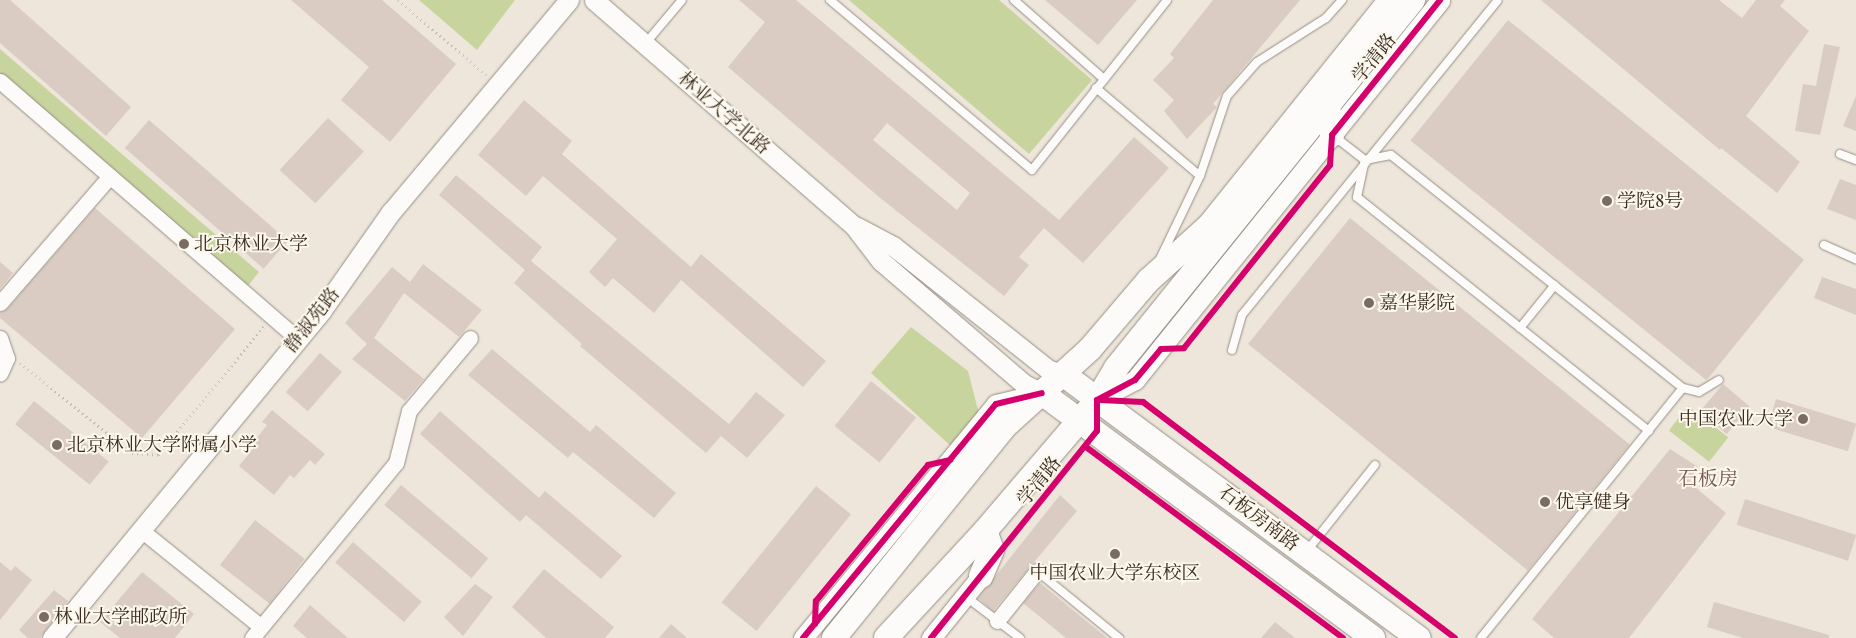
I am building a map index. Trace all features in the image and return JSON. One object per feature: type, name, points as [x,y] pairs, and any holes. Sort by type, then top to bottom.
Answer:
[{"type":"main road","name":"学清路","points":[[834,638],[1004,428],[1090,349],[1149,280],[1209,226],[1391,0]]},
{"type":"main road","name":"学清路","points":[[886,638],[984,531],[1078,419],[1097,400],[1116,368],[1413,0]]},
{"type":"main road","points":[[1328,106],[1332,135]]},
{"type":"main road","name":"石板房南路","points":[[1063,374],[1419,638]]},
{"type":"main road","name":"石板房南路","points":[[1042,393],[1373,638]]},
{"type":"main road","points":[[981,576],[992,550],[984,531]]},
{"type":"street","name":"静淑苑路","points":[[52,638],[298,339],[391,212],[569,0]]},
{"type":"street","name":"林业大学北路","points":[[594,0],[854,226],[881,261],[1024,384],[1042,393]]},
{"type":"street","name":"学清路","points":[[1097,400],[1135,380],[1440,0]]},
{"type":"street","points":[[0,81],[298,339]]},
{"type":"street","points":[[0,303],[109,177]]},
{"type":"street","name":"林业大学北路","points":[[854,226],[893,246],[1049,370],[1063,374]]},
{"type":"street","points":[[0,338],[7,358],[0,374]]},
{"type":"street","points":[[141,530],[256,632],[396,463],[409,411],[470,338]]},
{"type":"street","name":"学清路","points":[[803,638],[996,404],[1042,393]]},
{"type":"street","points":[[997,621],[1037,571]]},
{"type":"street","points":[[932,638],[981,576]]},
{"type":"lane","points":[[645,44],[682,0]]},
{"type":"lane","points":[[830,0],[1032,170],[1167,0]]},
{"type":"lane","points":[[1014,0],[1104,79]]},
{"type":"lane","name":"学清路","points":[[1149,280],[1200,176],[1227,96],[1257,62],[1326,18],[1342,0]]},
{"type":"lane","points":[[1232,350],[1242,315],[1365,160],[1497,1]]},
{"type":"lane","points":[[1096,88],[1200,176]]},
{"type":"lane","points":[[1332,135],[1365,160],[1390,155],[1683,388],[1699,392],[1719,380]]},
{"type":"lane","points":[[1840,154],[1856,160]]},
{"type":"lane","points":[[1365,160],[1357,197],[1649,431]]},
{"type":"lane","points":[[1824,245],[1856,259]]},
{"type":"lane","points":[[1520,328],[1555,286]]},
{"type":"lane","points":[[1481,638],[1683,388]]},
{"type":"lane","points":[[1305,553],[1375,465]]},
{"type":"lane","points":[[1037,571],[1119,638]]},
{"type":"lane","points":[[965,596],[1020,638]]},
{"type":"path","points":[[398,0],[498,85]]},
{"type":"path","points":[[7,358],[29,369],[132,453],[158,455],[272,316]]},
{"type":"green space","points":[[419,0],[515,0],[477,50]]},
{"type":"green space","points":[[849,0],[999,0],[1092,80],[1029,154]]},
{"type":"green space","points":[[0,49],[259,272],[244,291],[0,76]]},
{"type":"green space","points":[[911,327],[968,371],[979,414],[953,448],[871,373]]},
{"type":"green space","points":[[1688,406],[1728,437],[1709,462],[1669,430]]},
{"type":"building","points":[[0,0],[10,0],[131,107],[106,136],[0,43]]},
{"type":"building","points":[[291,0],[382,0],[456,64],[390,142],[341,100],[369,67]]},
{"type":"building","points":[[739,0],[796,0],[1059,220],[1134,137],[1169,168],[1083,263],[1044,228],[1019,257],[1029,265],[1004,296],[879,197],[728,67],[765,22]],"holes":[[[887,123],[970,193],[957,210],[873,140]]]},
{"type":"building","points":[[1045,0],[1137,0],[1098,45]]},
{"type":"building","points":[[1213,0],[1300,0],[1213,104],[1217,107],[1187,139],[1164,111],[1174,100],[1153,80],[1174,58],[1170,54]]},
{"type":"building","points":[[1541,0],[1719,0],[1742,18],[1756,0],[1785,0],[1780,6],[1809,31],[1746,116],[1800,162],[1777,193],[1721,148],[1720,150]]},
{"type":"building","name":"学院8号","points":[[1508,20],[1804,260],[1707,380],[1410,140]]},
{"type":"building","points":[[1824,44],[1840,47],[1820,135],[1795,131],[1803,84],[1816,86]]},
{"type":"building","points":[[1856,96],[1856,131],[1843,126]]},
{"type":"building","points":[[524,100],[572,141],[562,154],[691,267],[701,254],[826,361],[803,387],[681,280],[654,313],[613,278],[605,287],[589,272],[617,239],[543,176],[526,196],[478,155]]},
{"type":"building","points":[[328,118],[364,151],[315,203],[280,170]]},
{"type":"building","points":[[149,120],[288,241],[264,269],[125,148]]},
{"type":"building","points":[[456,175],[542,247],[531,261],[729,424],[756,392],[785,415],[747,458],[721,436],[706,453],[580,346],[582,344],[514,283],[525,270],[439,195]]},
{"type":"building","points":[[1840,179],[1856,185],[1856,220],[1827,209]]},
{"type":"building","points":[[95,208],[235,329],[142,438],[0,318],[0,312],[7,309]]},
{"type":"building","points":[[1350,218],[1630,445],[1528,570],[1248,344]]},
{"type":"building","points":[[0,262],[13,273],[0,289]]},
{"type":"building","points":[[423,264],[482,310],[459,337],[404,293],[374,338],[424,379],[405,401],[352,359],[367,344],[345,323],[392,267],[410,282]]},
{"type":"building","points":[[1822,277],[1856,289],[1856,315],[1814,298]]},
{"type":"building","points":[[492,349],[590,432],[596,425],[676,493],[654,518],[573,452],[568,458],[468,375]]},
{"type":"building","points":[[320,353],[342,372],[308,411],[286,392]]},
{"type":"building","points":[[871,381],[916,418],[880,463],[834,426]]},
{"type":"building","points":[[1723,384],[1750,406],[1727,434],[1700,412]]},
{"type":"building","points":[[1776,399],[1856,423],[1848,451],[1768,427]]},
{"type":"building","points":[[34,401],[109,461],[90,485],[15,424]]},
{"type":"building","points":[[272,410],[325,454],[315,465],[310,460],[294,478],[290,475],[274,495],[239,466],[256,445],[253,443],[267,425],[262,422]]},
{"type":"building","points":[[440,411],[539,498],[545,491],[622,556],[601,579],[526,515],[520,522],[420,434]]},
{"type":"building","points":[[1670,449],[1698,467],[1689,482],[1726,513],[1629,638],[1554,638],[1532,619]]},
{"type":"building","points":[[401,485],[488,558],[472,578],[384,505]]},
{"type":"building","points":[[816,486],[851,514],[757,631],[722,603]]},
{"type":"building","points":[[1060,495],[1077,511],[993,611],[978,598]]},
{"type":"building","points":[[1745,499],[1856,535],[1848,561],[1737,525]]},
{"type":"building","points":[[255,520],[305,559],[270,604],[220,565]]},
{"type":"building","points":[[353,542],[422,602],[404,622],[335,562]]},
{"type":"building","points":[[0,562],[11,571],[15,566],[32,580],[0,620]]},
{"type":"building","points":[[544,569],[614,627],[605,638],[546,638],[512,607]]},
{"type":"building","points":[[142,572],[194,614],[175,638],[120,638],[100,622]]},
{"type":"building","points":[[1040,583],[1107,638],[1066,638],[1023,603]]},
{"type":"building","points":[[475,584],[493,597],[463,636],[444,617]]},
{"type":"building","name":"林业大学邮政所","points":[[54,590],[68,601],[40,638],[28,638],[19,630]]},
{"type":"building","points":[[1714,602],[1829,635],[1829,638],[1743,638],[1707,627]]},
{"type":"building","points":[[310,605],[348,638],[307,638],[293,626]]},
{"type":"building","points":[[1275,622],[1295,638],[1261,638]]},
{"type":"building","points":[[671,624],[687,638],[659,638]]},
{"type":"cycle path","points":[[1097,400],[1135,380],[1161,349],[1184,348],[1330,165],[1332,135],[1440,0]]},
{"type":"cycle path","points":[[803,638],[996,404],[1042,393]]},
{"type":"cycle path","points":[[931,638],[1097,431],[1097,400]]},
{"type":"cycle path","points":[[1100,400],[1143,402],[1455,638]]},
{"type":"cycle path","points":[[1086,447],[1343,638]]},
{"type":"cycle path","points":[[815,624],[816,601],[928,465],[950,460]]},
{"type":"place","name":"学院8号","points":[[1607,201]]},
{"type":"place","name":"北京林业大学","points":[[184,244]]},
{"type":"place","name":"嘉华影院","points":[[1369,303]]},
{"type":"place","name":"中国农业大学","points":[[1803,419]]},
{"type":"place","name":"北京林业大学附属小学","points":[[57,445]]},
{"type":"place","name":"优享健身","points":[[1545,502]]},
{"type":"place","name":"中国农业大学东校区","points":[[1115,554]]},
{"type":"place","name":"林业大学邮政所","points":[[44,617]]},
{"type":"district","name":"石板房","points":[[1708,478]]}]
